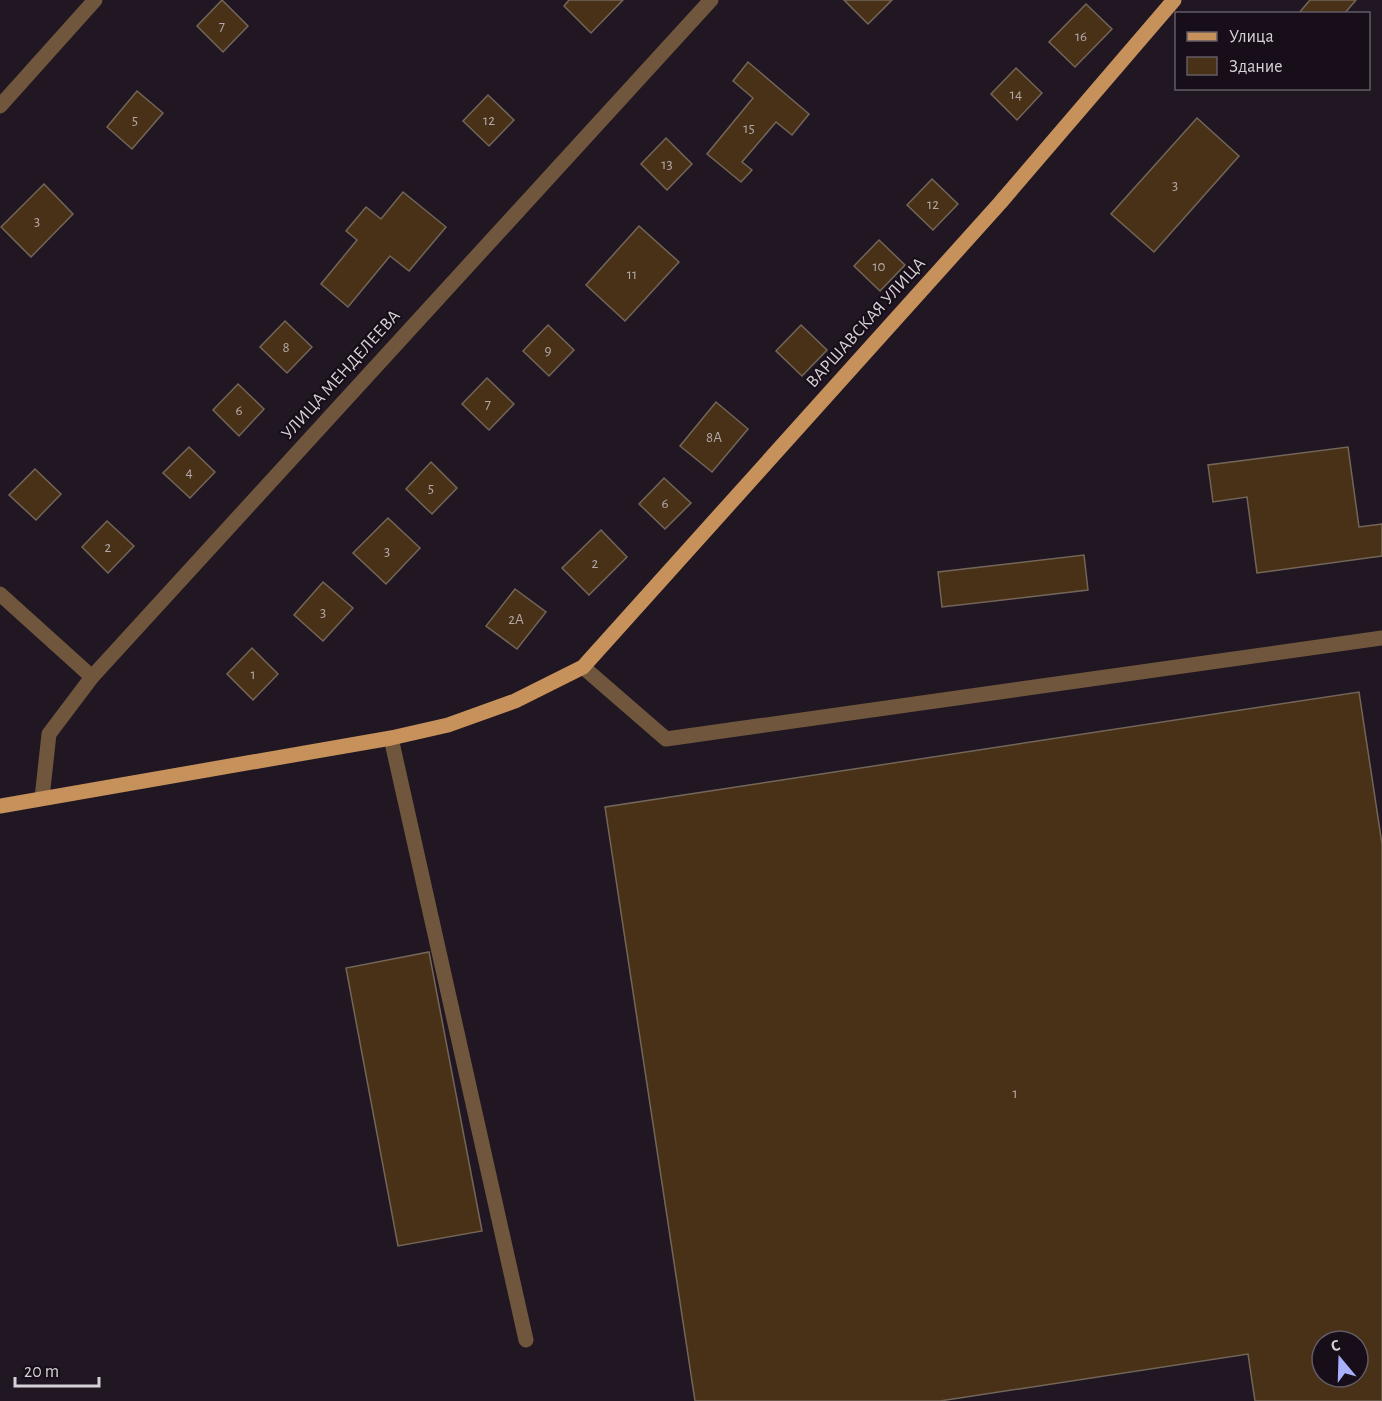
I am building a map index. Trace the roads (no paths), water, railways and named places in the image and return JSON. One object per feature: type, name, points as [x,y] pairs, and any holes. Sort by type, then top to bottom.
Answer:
[{"type":"main road","name":"ВАРШАВСКАЯ УЛИЦА","points":[[583,667],[984,220],[1174,0]]},
{"type":"main road","points":[[0,806],[391,738],[448,725],[515,701],[583,667]]},
{"type":"street","points":[[0,106],[95,0]]},
{"type":"street","name":"УЛИЦА МЕНДЕЛЕЕВА","points":[[42,798],[49,734],[92,677],[711,0]]},
{"type":"street","points":[[0,594],[92,677]]},
{"type":"street","points":[[583,667],[666,739],[1382,638]]},
{"type":"street","points":[[391,738],[526,1340]]}]
